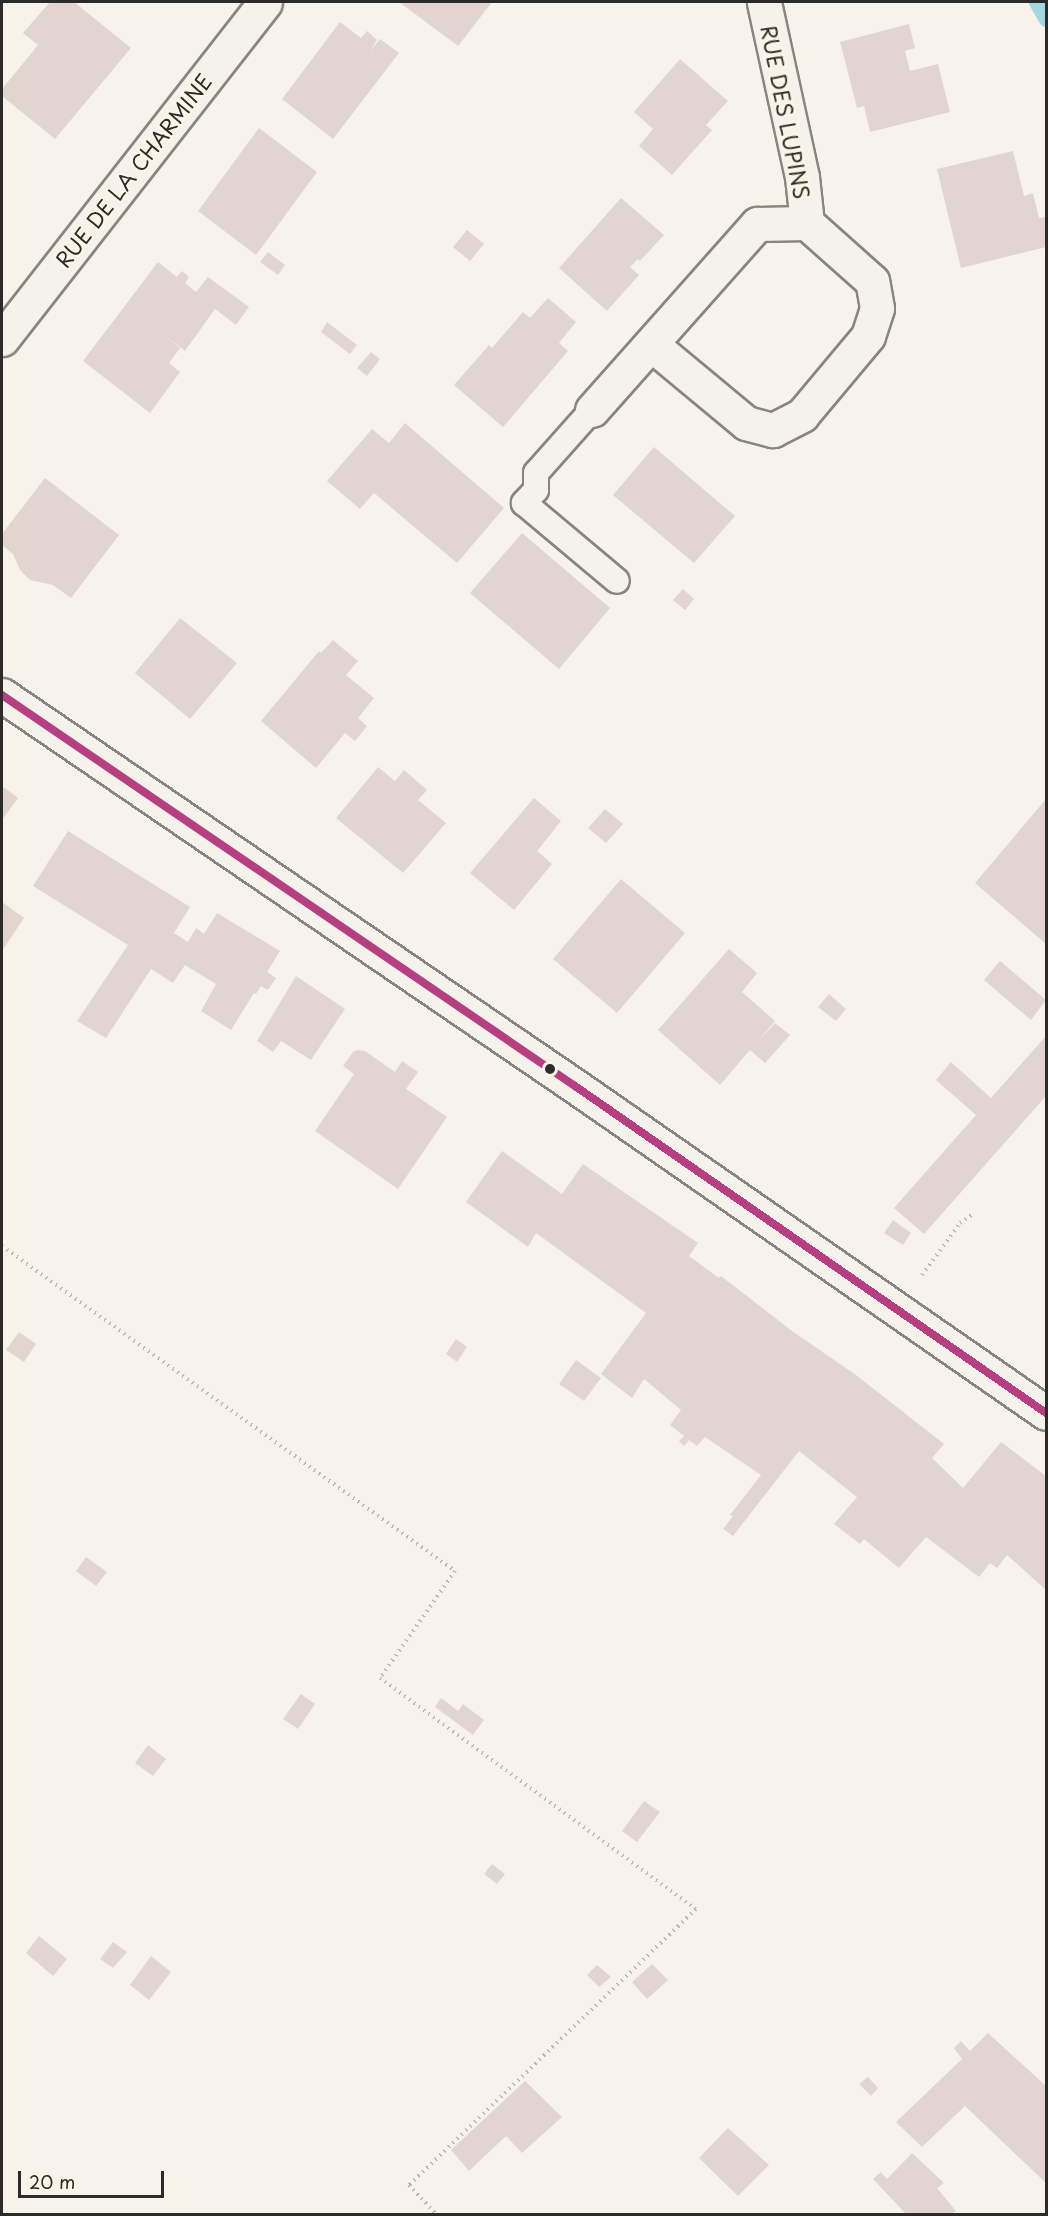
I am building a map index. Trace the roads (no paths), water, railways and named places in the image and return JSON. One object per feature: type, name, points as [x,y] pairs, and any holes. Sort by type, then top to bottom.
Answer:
[{"type":"street","name":"RUE DE LA CHARMINE","points":[[2,339],[265,2]]},
{"type":"street","name":"RUE DES LUPINS","points":[[651,344],[746,423],[773,430],[802,415],[868,336],[877,308],[872,281],[807,223],[802,177],[764,2]]},
{"type":"street","name":"RUE DES LUPINS","points":[[592,410],[757,224],[807,223]]},
{"type":"street","points":[[2,695],[575,1086],[1047,1413]]},
{"type":"lane","points":[[592,410],[536,473],[536,490],[524,503],[617,581]]},
{"type":"waterway","points":[[1036,2],[1046,19]]}]
